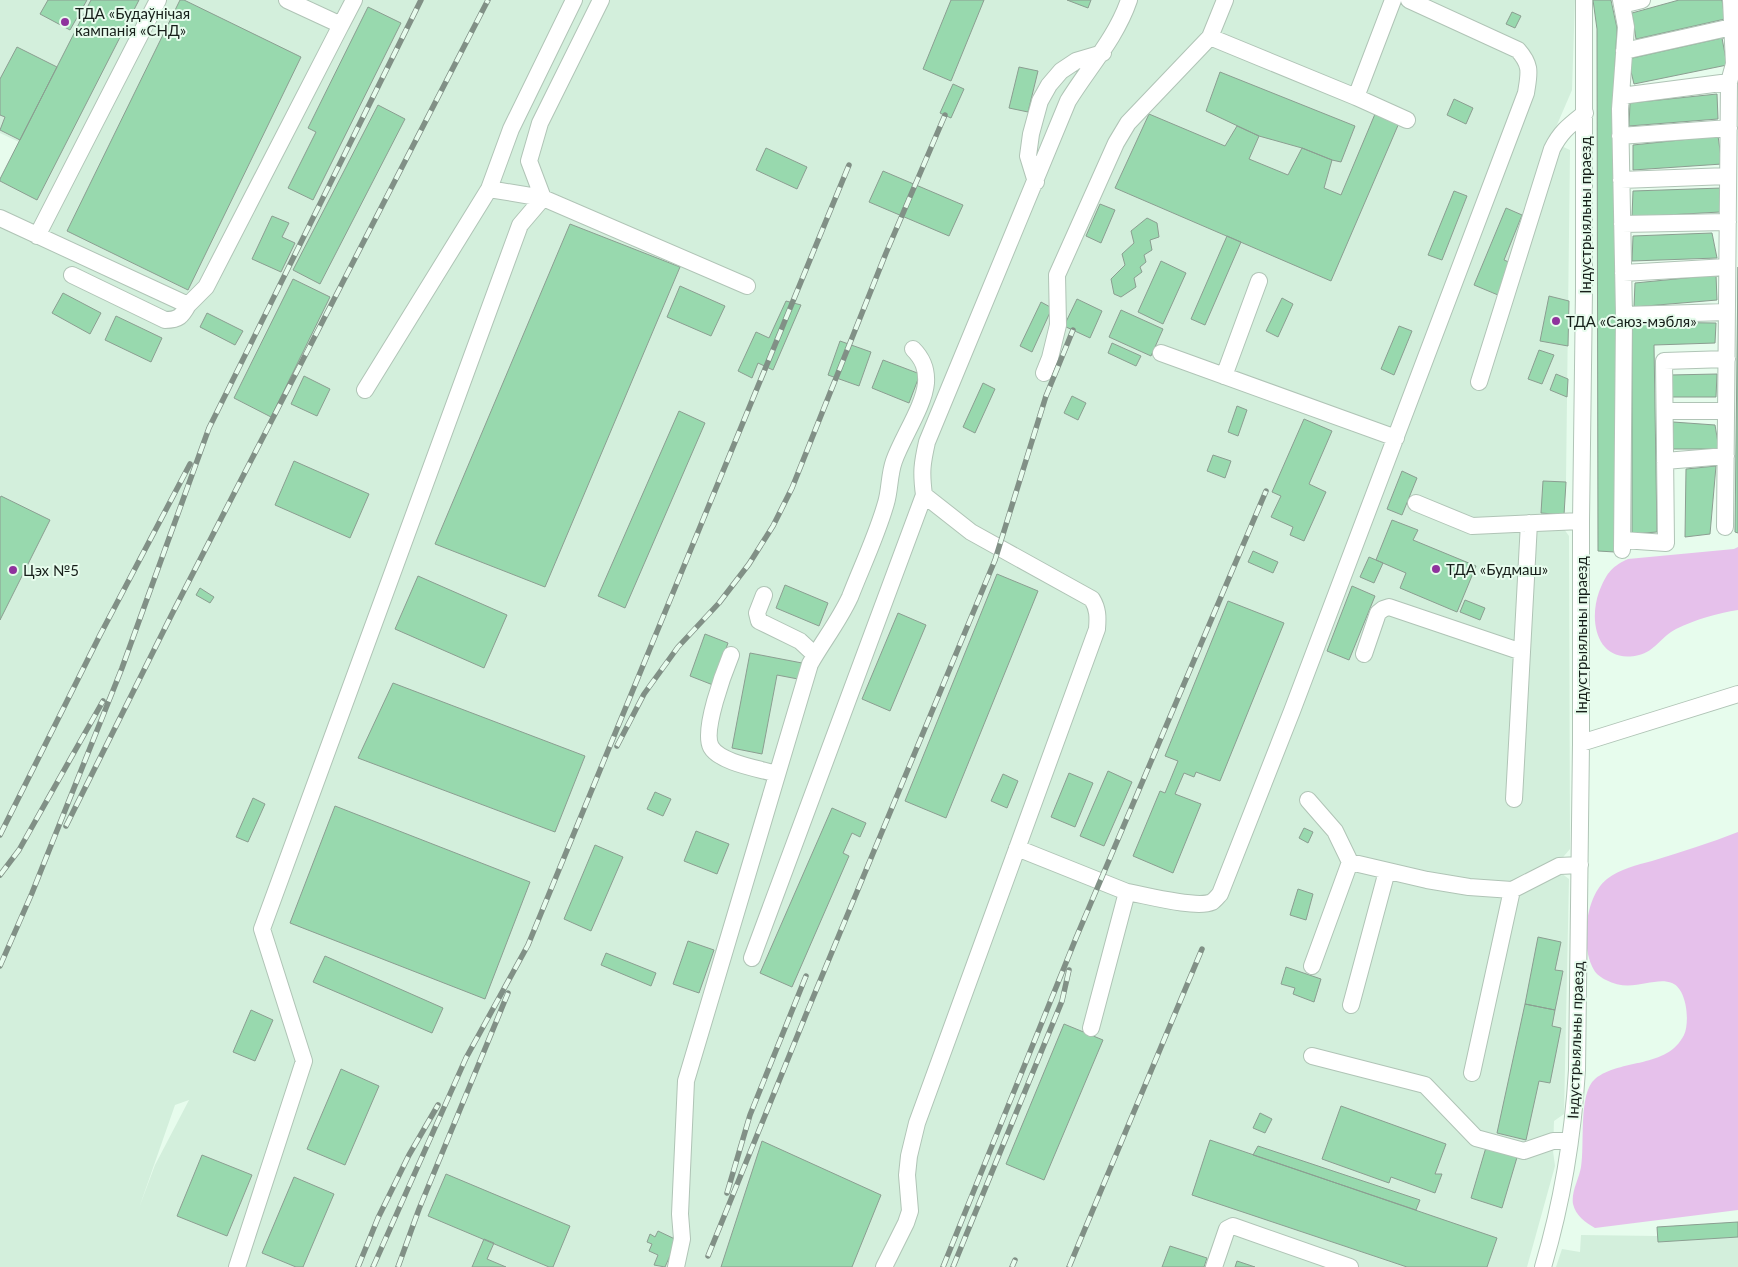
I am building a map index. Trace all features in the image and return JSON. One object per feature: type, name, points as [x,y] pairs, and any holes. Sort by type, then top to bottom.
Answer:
[{"type":"street","points":[[37,236],[158,0]]},
{"type":"street","points":[[287,0],[341,25]]},
{"type":"street","points":[[72,275],[165,320],[181,318],[188,305],[206,287],[354,0]]},
{"type":"street","points":[[365,390],[489,189],[511,129],[574,0]]},
{"type":"street","points":[[543,198],[529,161],[540,123],[601,0]]},
{"type":"street","points":[[752,958],[924,494],[921,474],[928,442],[1068,101],[1081,80],[1103,53],[1124,16],[1129,0]]},
{"type":"street","points":[[1044,373],[1050,358],[1058,325],[1057,276],[1116,143],[1128,122],[1210,37],[1225,0]]},
{"type":"street","points":[[1356,97],[1393,0]]},
{"type":"street","points":[[1017,848],[1127,892],[1201,904],[1212,902],[1220,894],[1292,711],[1526,93],[1529,74],[1527,60],[1518,50],[1409,0]]},
{"type":"street","name":"Індустрыяльны праезд","points":[[1543,1267],[1556,1223],[1564,1179],[1574,1108],[1577,1070],[1581,743],[1584,0]]},
{"type":"street","points":[[1642,0],[1621,2],[1626,27],[1620,136],[1624,316],[1623,545],[1666,543],[1664,361],[1727,359]]},
{"type":"street","points":[[1725,527],[1728,128],[1729,82],[1734,64],[1731,0]]},
{"type":"street","points":[[1624,50],[1732,27]]},
{"type":"street","points":[[1210,37],[1407,120]]},
{"type":"street","points":[[1036,182],[1028,156],[1031,134],[1040,101],[1048,85],[1061,71],[1076,61],[1103,53]]},
{"type":"street","points":[[1621,96],[1729,82]]},
{"type":"street","points":[[1479,382],[1552,149],[1563,131],[1585,113]]},
{"type":"street","points":[[1620,136],[1728,128]]},
{"type":"street","points":[[1621,180],[1728,176]]},
{"type":"street","points":[[489,189],[543,198],[747,286]]},
{"type":"street","points":[[237,1267],[304,1060],[262,929],[520,225],[543,198]]},
{"type":"street","points":[[0,218],[188,305]]},
{"type":"street","points":[[1622,224],[1728,222]]},
{"type":"street","points":[[1623,273],[1727,266]]},
{"type":"street","points":[[1224,376],[1259,280]]},
{"type":"street","points":[[1624,316],[1727,312]]},
{"type":"street","points":[[676,1267],[682,1239],[680,1214],[686,1081],[810,664],[820,645],[836,624],[850,597],[886,503],[892,466],[900,444],[922,400],[926,386],[926,375],[924,364],[913,349]]},
{"type":"street","points":[[1162,353],[1396,438]]},
{"type":"street","points":[[1664,410],[1726,412]]},
{"type":"street","points":[[1665,461],[1726,456]]},
{"type":"street","points":[[884,1267],[910,1211],[907,1175],[909,1156],[917,1123],[1097,629],[1098,616],[1097,607],[1092,599],[971,532],[924,494]]},
{"type":"street","points":[[1416,503],[1472,526],[1581,522]]},
{"type":"street","points":[[1514,800],[1529,523]]},
{"type":"street","points":[[764,595],[757,613],[759,620],[800,641],[815,655]]},
{"type":"street","points":[[1364,654],[1378,613],[1389,607],[1522,652]]},
{"type":"street","points":[[731,655],[719,685],[708,738],[711,748],[720,755],[735,762],[777,774]]},
{"type":"street","points":[[1581,743],[1738,694]]},
{"type":"street","points":[[1308,800],[1335,831],[1350,862],[1312,966]]},
{"type":"street","points":[[1350,862],[1427,880],[1469,887],[1512,890],[1559,866],[1580,865]]},
{"type":"street","points":[[1351,1005],[1388,871]]},
{"type":"street","points":[[1472,1073],[1512,890]]},
{"type":"street","points":[[1091,1028],[1127,892]]},
{"type":"street","points":[[1312,1056],[1425,1086],[1476,1138],[1524,1151],[1553,1141],[1569,1141]]},
{"type":"street","points":[[1214,1267],[1227,1229],[1233,1226],[1306,1260],[1350,1267]]},
{"type":"shaded area","points":[[0,0],[1575,0],[1572,90],[1550,141],[1570,150],[1564,529],[1569,536],[1570,849],[1558,863],[1561,873],[1569,879],[1564,1114],[1554,1121],[1553,1151],[1555,1166],[1527,1267],[0,1267],[0,179],[19,142],[0,133]],"holes":[[[189,1100],[155,1165],[139,1208],[175,1105]]]},
{"type":"shaded area","points":[[1738,547],[1738,610],[1706,617],[1683,626],[1671,632],[1649,651],[1639,655],[1625,656],[1614,654],[1605,648],[1596,628],[1596,604],[1604,581],[1609,572],[1617,565],[1628,559],[1734,549]]},
{"type":"shaded area","points":[[1738,832],[1738,1210],[1595,1228],[1584,1221],[1573,1204],[1574,1190],[1581,1167],[1584,1107],[1590,1086],[1595,1079],[1606,1072],[1667,1053],[1676,1046],[1684,1035],[1687,1014],[1681,992],[1672,983],[1665,981],[1633,985],[1615,984],[1599,976],[1595,971],[1590,960],[1586,936],[1587,922],[1594,897],[1607,879],[1623,870]]},
{"type":"shaded area","points":[[1738,1222],[1738,1267],[1556,1267],[1562,1249],[1580,1252],[1581,1235],[1657,1236],[1657,1227]]},
{"type":"building","name":"ТДА «Будаўнічая кампанія «СНД»","points":[[48,0],[87,0],[70,30],[40,14]]},
{"type":"building","points":[[91,0],[139,0],[37,200],[0,181],[0,179]]},
{"type":"building","points":[[180,0],[184,0],[301,57],[188,290],[67,231]]},
{"type":"building","points":[[951,0],[984,0],[951,81],[923,69]]},
{"type":"building","points":[[1067,0],[1091,0],[1088,8]]},
{"type":"building","points":[[1593,0],[1611,0],[1617,28],[1613,104],[1617,298],[1615,552],[1598,551],[1597,29]]},
{"type":"building","points":[[1679,0],[1722,0],[1725,19],[1636,39],[1632,13]]},
{"type":"building","points":[[368,7],[401,23],[313,200],[288,188],[316,132],[308,128]]},
{"type":"building","points":[[1512,12],[1521,16],[1515,28],[1506,24]]},
{"type":"building","points":[[1722,38],[1727,65],[1634,84],[1628,59]]},
{"type":"building","points":[[17,47],[57,67],[20,140],[0,130],[5,117],[0,115],[0,79]]},
{"type":"building","points":[[1019,67],[1038,71],[1028,112],[1009,108]]},
{"type":"building","points":[[1220,72],[1355,126],[1341,162],[1302,148],[1259,136],[1206,111]]},
{"type":"building","points":[[953,84],[964,89],[951,118],[940,113]]},
{"type":"building","points":[[1717,94],[1718,119],[1629,126],[1630,103]]},
{"type":"building","points":[[1454,99],[1473,108],[1466,124],[1447,115]]},
{"type":"building","points":[[378,105],[405,119],[320,284],[293,270]]},
{"type":"building","points":[[1149,114],[1225,146],[1237,126],[1259,136],[1249,159],[1288,175],[1302,148],[1332,160],[1324,188],[1341,195],[1375,114],[1399,123],[1331,281],[1115,188]]},
{"type":"building","points":[[1718,136],[1722,164],[1633,170],[1633,145]]},
{"type":"building","points":[[766,148],[807,167],[797,189],[756,170]]},
{"type":"building","points":[[883,171],[963,205],[949,236],[869,202]]},
{"type":"building","points":[[1722,188],[1720,212],[1632,217],[1633,191]]},
{"type":"building","points":[[1454,191],[1467,196],[1442,260],[1428,255]]},
{"type":"building","points":[[1100,204],[1115,210],[1101,243],[1086,236]]},
{"type":"building","points":[[1506,208],[1522,215],[1504,260],[1511,263],[1498,295],[1474,285]]},
{"type":"building","points":[[272,216],[289,223],[282,237],[295,243],[281,272],[252,259]]},
{"type":"building","points":[[1147,218],[1157,223],[1159,237],[1150,240],[1152,250],[1144,255],[1146,262],[1140,267],[1142,272],[1134,278],[1136,287],[1121,297],[1114,294],[1111,279],[1125,265],[1122,254],[1134,243],[1131,231]]},
{"type":"building","points":[[570,224],[680,267],[545,587],[435,544]]},
{"type":"building","points":[[1712,233],[1717,258],[1632,261],[1633,236]]},
{"type":"building","points":[[1227,236],[1241,242],[1205,325],[1191,319]]},
{"type":"building","points":[[1161,261],[1186,273],[1163,324],[1138,312]]},
{"type":"building","points":[[1738,267],[1738,533],[1735,532]]},
{"type":"building","points":[[1716,275],[1717,300],[1634,307],[1635,283]]},
{"type":"building","points":[[293,279],[330,297],[271,417],[234,398]]},
{"type":"building","points":[[680,286],[725,306],[711,336],[667,317]]},
{"type":"building","points":[[63,293],[101,313],[90,334],[52,313]]},
{"type":"building","name":"ТДА «Саюз-мэбля»","points":[[1549,296],[1569,301],[1568,346],[1540,341]]},
{"type":"building","points":[[1282,298],[1293,304],[1278,337],[1266,331]]},
{"type":"building","points":[[1077,299],[1102,311],[1090,338],[1064,326]]},
{"type":"building","points":[[786,301],[801,305],[773,370],[758,363],[752,378],[738,371],[756,332],[769,338]]},
{"type":"building","points":[[1041,302],[1052,308],[1032,352],[1020,346]]},
{"type":"building","points":[[1121,310],[1163,329],[1151,356],[1109,337]]},
{"type":"building","points":[[207,313],[243,331],[235,345],[200,327]]},
{"type":"building","points":[[116,316],[162,338],[151,362],[105,340]]},
{"type":"building","points":[[1632,322],[1716,323],[1715,343],[1654,345],[1657,532],[1632,534]]},
{"type":"building","points":[[1399,326],[1412,331],[1394,375],[1381,369]]},
{"type":"building","points":[[840,341],[871,352],[859,386],[828,375]]},
{"type":"building","points":[[1112,343],[1141,356],[1136,366],[1108,353]]},
{"type":"building","points":[[1539,350],[1554,355],[1542,384],[1528,379]]},
{"type":"building","points":[[883,360],[920,374],[909,403],[872,388]]},
{"type":"building","points":[[1556,374],[1568,379],[1567,397],[1550,390]]},
{"type":"building","points":[[1717,374],[1716,397],[1672,397],[1670,375]]},
{"type":"building","points":[[304,376],[330,389],[317,416],[291,404]]},
{"type":"building","points":[[983,383],[995,389],[975,433],[963,427]]},
{"type":"building","points":[[1072,396],[1086,403],[1078,420],[1064,413]]},
{"type":"building","points":[[1237,406],[1247,410],[1238,436],[1228,432]]},
{"type":"building","points":[[679,411],[705,423],[625,608],[598,596]]},
{"type":"building","points":[[1304,419],[1332,431],[1309,484],[1326,492],[1304,541],[1290,535],[1293,527],[1271,517],[1281,496],[1272,492]]},
{"type":"building","points":[[1673,422],[1715,425],[1719,449],[1672,449]]},
{"type":"building","points":[[1213,455],[1231,461],[1225,478],[1207,471]]},
{"type":"building","points":[[294,461],[369,494],[350,538],[275,505]]},
{"type":"building","points":[[1716,466],[1710,534],[1685,537],[1686,469]]},
{"type":"building","points":[[1402,471],[1417,478],[1402,515],[1387,509]]},
{"type":"building","points":[[1543,481],[1566,482],[1564,515],[1541,513]]},
{"type":"building","name":"Цэх №5","points":[[1,496],[50,520],[0,620],[0,498]]},
{"type":"building","name":"ТДА «Будмаш»","points":[[1392,520],[1418,530],[1413,540],[1476,566],[1457,612],[1400,588],[1406,573],[1376,560]]},
{"type":"building","points":[[1253,551],[1278,562],[1273,573],[1248,562]]},
{"type":"building","points":[[1369,557],[1383,563],[1374,583],[1360,577]]},
{"type":"building","points":[[997,574],[1038,591],[946,818],[905,801]]},
{"type":"building","points":[[418,576],[507,615],[484,668],[395,629]]},
{"type":"building","points":[[785,585],[828,603],[819,626],[776,608]]},
{"type":"building","points":[[1352,586],[1375,596],[1349,660],[1327,651]]},
{"type":"building","points":[[200,588],[214,597],[210,603],[196,595]]},
{"type":"building","points":[[1465,600],[1485,608],[1480,620],[1460,612]]},
{"type":"building","points":[[1228,601],[1284,623],[1220,781],[1196,772],[1194,777],[1184,773],[1175,794],[1201,804],[1173,873],[1133,856],[1160,791],[1165,793],[1178,761],[1165,756]]},
{"type":"building","points":[[898,613],[926,625],[890,711],[862,699]]},
{"type":"building","points":[[705,634],[728,643],[713,685],[690,676]]},
{"type":"building","points":[[750,653],[802,663],[798,679],[777,675],[762,754],[732,748]]},
{"type":"building","points":[[393,683],[585,756],[555,832],[358,758]]},
{"type":"building","points":[[1108,771],[1132,782],[1104,846],[1080,836]]},
{"type":"building","points":[[1069,773],[1093,783],[1075,827],[1051,817]]},
{"type":"building","points":[[1003,774],[1018,781],[1007,808],[991,801]]},
{"type":"building","points":[[655,792],[671,799],[663,816],[647,809]]},
{"type":"building","points":[[253,798],[265,804],[248,842],[236,837]]},
{"type":"building","points":[[335,806],[530,882],[485,999],[290,923]]},
{"type":"building","points":[[832,808],[866,823],[860,837],[852,833],[843,853],[849,856],[792,987],[760,973]]},
{"type":"building","points":[[1304,828],[1313,832],[1308,843],[1299,838]]},
{"type":"building","points":[[696,831],[729,844],[717,874],[684,861]]},
{"type":"building","points":[[595,845],[623,857],[591,931],[564,919]]},
{"type":"building","points":[[1298,889],[1313,894],[1306,920],[1290,915]]},
{"type":"building","points":[[1538,937],[1561,942],[1555,970],[1563,971],[1555,1010],[1525,1004]]},
{"type":"building","points":[[688,941],[714,950],[699,993],[673,984]]},
{"type":"building","points":[[606,953],[656,973],[651,986],[601,965]]},
{"type":"building","points":[[325,956],[443,1008],[432,1033],[313,982]]},
{"type":"building","points":[[1286,967],[1321,979],[1314,1002],[1293,994],[1295,988],[1281,984]]},
{"type":"building","points":[[1525,1004],[1555,1010],[1552,1026],[1561,1028],[1550,1083],[1539,1081],[1526,1140],[1497,1133]]},
{"type":"building","points":[[251,1010],[273,1020],[255,1061],[233,1052]]},
{"type":"building","points":[[1064,1024],[1103,1040],[1044,1180],[1006,1164]]},
{"type":"building","points":[[341,1069],[379,1086],[345,1165],[307,1149]]},
{"type":"building","points":[[1341,1106],[1446,1144],[1435,1174],[1442,1174],[1435,1193],[1391,1177],[1389,1183],[1322,1159]]},
{"type":"building","points":[[1260,1113],[1272,1119],[1265,1133],[1253,1128]]},
{"type":"building","points":[[1210,1140],[1497,1238],[1487,1267],[1407,1267],[1192,1195]]},
{"type":"building","points":[[762,1141],[881,1195],[852,1267],[721,1267]]},
{"type":"building","points":[[1487,1144],[1518,1154],[1502,1208],[1471,1198]]},
{"type":"building","points":[[1258,1146],[1420,1200],[1416,1210],[1253,1155]]},
{"type":"building","points":[[202,1155],[252,1175],[227,1236],[177,1216]]},
{"type":"building","points":[[446,1174],[570,1226],[553,1267],[549,1267],[428,1216]]},
{"type":"building","points":[[294,1177],[334,1194],[303,1267],[296,1267],[262,1253]]},
{"type":"building","points":[[1738,1222],[1738,1237],[1658,1242],[1657,1227]]},
{"type":"building","points":[[658,1231],[677,1240],[665,1267],[654,1265],[658,1255],[649,1251],[652,1244],[647,1242],[650,1234],[655,1237]]},
{"type":"building","points":[[484,1239],[494,1243],[487,1259],[506,1267],[472,1267]]},
{"type":"building","points":[[1170,1246],[1207,1258],[1204,1267],[1162,1267]]},
{"type":"building","points":[[1237,1261],[1255,1267],[1235,1267]]},
{"type":"railway","points":[[0,966],[32,893],[122,668],[209,428],[421,0]]},
{"type":"railway","points":[[66,826],[172,614],[488,0]]},
{"type":"railway","points":[[617,746],[644,694],[678,647],[719,603],[749,564],[773,526],[792,488],[886,253],[945,115]]},
{"type":"railway","points":[[373,1267],[466,1058],[528,945],[849,165]]},
{"type":"railway","points":[[708,1256],[995,560],[1046,396],[1073,330]]},
{"type":"railway","points":[[0,835],[100,635],[190,464]]},
{"type":"railway","points":[[943,1267],[1076,938],[1266,491]]},
{"type":"railway","points":[[0,875],[19,850],[103,701]]},
{"type":"railway","points":[[1069,1267],[1202,949]]},
{"type":"railway","points":[[953,1267],[1062,1001],[1069,970]]},
{"type":"railway","points":[[727,1193],[750,1115],[806,976]]},
{"type":"railway","points":[[398,1267],[419,1209],[508,993]]},
{"type":"railway","points":[[358,1267],[378,1218],[409,1155],[438,1105]]},
{"type":"railway","points":[[1012,1267],[1015,1260]]},
{"type":"place","name":"ТДА «Будаўнічая кампанія «СНД»","points":[[65,22]]},
{"type":"place","name":"ТДА «Саюз-мэбля»","points":[[1556,321]]},
{"type":"place","name":"ТДА «Будмаш»","points":[[1436,569]]},
{"type":"place","name":"Цэх №5","points":[[13,570]]}]
